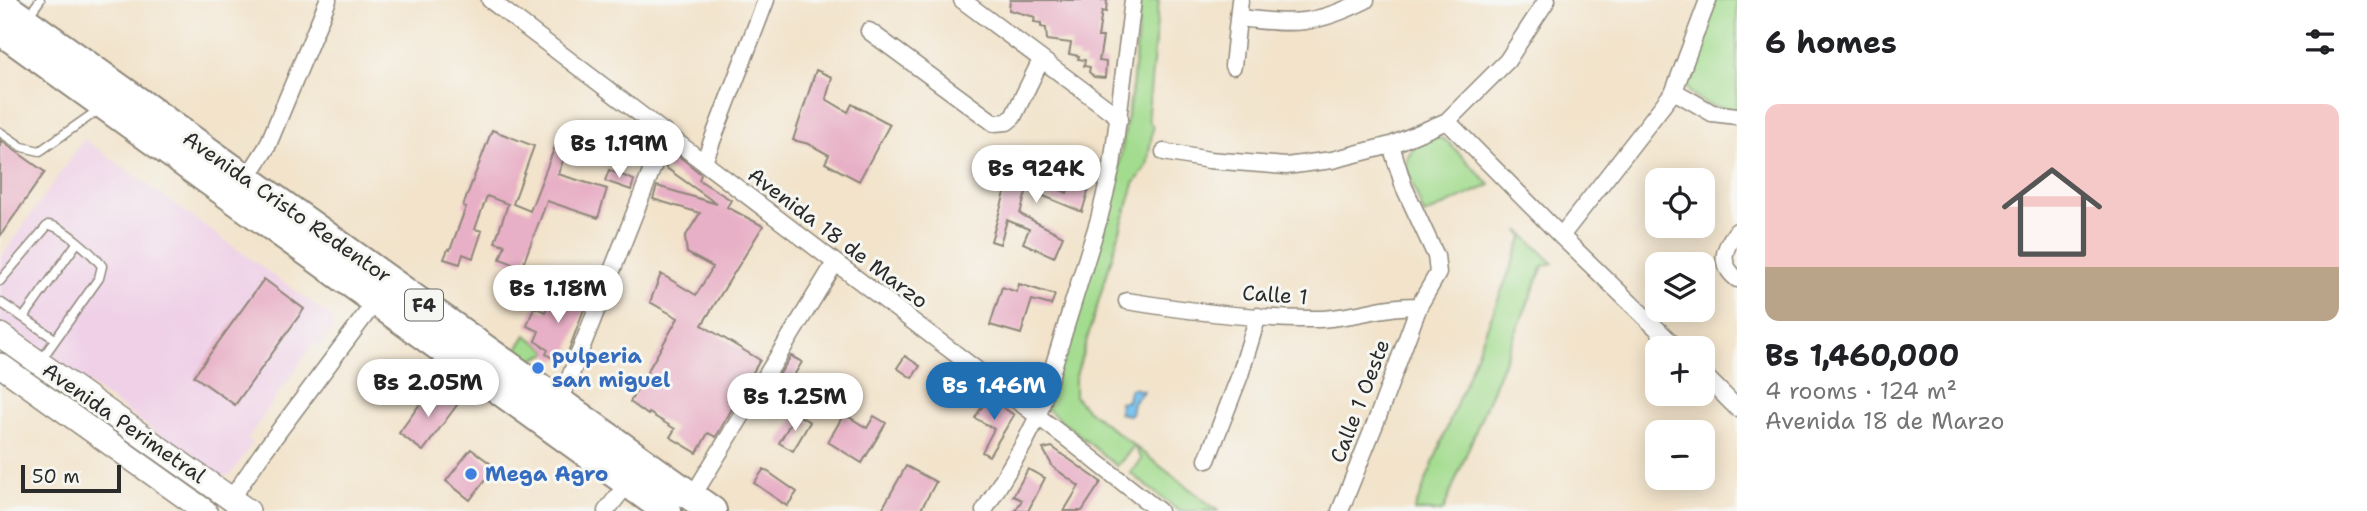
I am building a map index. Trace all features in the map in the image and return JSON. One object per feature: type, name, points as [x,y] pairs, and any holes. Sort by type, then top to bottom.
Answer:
[{"type":"highway","name":"Avenida Cristo Redentor","points":[[0,3],[102,98]]},
{"type":"highway","name":"Avenida Cristo Redentor","points":[[0,30],[102,98],[130,109],[247,178],[702,504]]},
{"type":"highway","name":"Avenida Cristo Redentor","points":[[130,109],[375,302],[667,511]]},
{"type":"street","points":[[247,178],[267,147],[328,0]]},
{"type":"street","name":"Avenida 18 de Marzo","points":[[490,0],[1159,511]]},
{"type":"street","points":[[704,162],[766,0]]},
{"type":"street","points":[[962,0],[1120,118]]},
{"type":"street","points":[[984,511],[1038,416],[1099,219],[1120,118],[1133,0]]},
{"type":"street","points":[[1233,66],[1240,0]]},
{"type":"street","points":[[1240,18],[1284,24],[1316,20],[1366,0]]},
{"type":"street","points":[[1164,152],[1209,160],[1286,166],[1332,160],[1391,145],[1447,121],[1507,61],[1547,0]]},
{"type":"street","points":[[1561,236],[1674,91],[1708,0]]},
{"type":"street","name":"Avenida Cristo Redentor","points":[[30,4],[121,76],[130,109]]},
{"type":"street","points":[[869,31],[994,123],[1007,122],[1013,117],[1041,60]]},
{"type":"street","name":"Avenida Cristo Redentor","points":[[0,43],[102,98]]},
{"type":"street","points":[[1674,91],[1712,113],[1737,116]]},
{"type":"street","points":[[1447,121],[1665,336]]},
{"type":"street","points":[[560,402],[666,134]]},
{"type":"street","name":"Calle 1 Oeste","points":[[1340,511],[1419,306],[1438,273],[1436,256],[1404,187],[1391,145]]},
{"type":"street","points":[[1737,231],[1727,244],[1724,261],[1728,271],[1737,279]]},
{"type":"street","points":[[702,504],[835,263]]},
{"type":"street","name":"Calle 1","points":[[1127,301],[1258,316],[1321,319],[1400,305],[1419,306]]},
{"type":"street","points":[[239,505],[261,455],[375,302]]},
{"type":"street","points":[[1207,460],[1240,375],[1258,316]]},
{"type":"street","name":"Avenida Perimetral","points":[[0,335],[239,505]]},
{"type":"street","name":"Avenida Perimetral","points":[[0,365],[205,511]]},
{"type":"street","points":[[36,390],[44,366]]},
{"type":"street","points":[[1715,386],[1737,408]]},
{"type":"street","points":[[606,511],[628,483]]},
{"type":"lane","points":[[0,132],[22,147],[40,151],[102,98]]},
{"type":"lane","points":[[0,281],[44,227],[54,226],[102,266],[102,270],[55,339],[44,366]]},
{"type":"lane","points":[[24,317],[77,243]]},
{"type":"lane","points":[[0,302],[55,339]]},
{"type":"shaded area","points":[[84,139],[334,319],[333,327],[320,346],[314,343],[248,438],[253,443],[231,474],[216,475],[0,321],[0,259]]},
{"type":"green space","points":[[1141,0],[1159,0],[1148,112],[1153,127],[1147,166],[1134,184],[1075,379],[1075,396],[1083,406],[1218,511],[1179,511],[1130,473],[1142,460],[1134,446],[1117,466],[1046,408],[1115,189],[1132,89]]},
{"type":"green space","points":[[1716,0],[1737,0],[1737,110],[1712,106],[1697,99],[1687,86],[1685,78]]},
{"type":"green space","points":[[1429,138],[1441,138],[1449,143],[1490,185],[1424,215],[1406,166],[1413,149]]},
{"type":"green space","points":[[1519,230],[1553,263],[1543,266],[1443,511],[1414,511],[1523,237]]},
{"type":"green space","points":[[526,335],[548,350],[546,354],[525,363],[514,354]]},
{"type":"water","points":[[1133,388],[1143,391],[1133,403],[1131,414],[1119,413],[1120,402],[1127,401],[1129,390]]},
{"type":"building","points":[[1010,0],[1107,0],[1106,12],[1102,11],[1098,37],[1103,37],[1099,61],[1106,62],[1105,78],[1094,77],[1089,72],[1090,67],[1084,66],[1085,60],[1069,54],[1071,43],[1047,40],[1046,28],[1041,27],[1041,23],[1034,22],[1035,17],[1009,10]]},
{"type":"building","points":[[816,70],[832,77],[826,99],[848,112],[852,104],[890,124],[859,181],[825,163],[829,155],[809,144],[793,140]]},
{"type":"building","points":[[492,130],[534,146],[513,204],[530,211],[556,144],[568,148],[558,174],[607,189],[598,218],[547,201],[522,267],[500,259],[505,245],[495,242],[508,204],[487,196],[475,229],[482,231],[473,258],[463,254],[460,264],[444,259],[466,207],[463,206]]},
{"type":"building","points":[[0,140],[45,172],[0,236]]},
{"type":"building","points":[[675,153],[701,174],[699,180],[731,200],[727,207],[763,226],[702,325],[760,360],[716,437],[708,433],[697,453],[670,437],[675,429],[630,402],[678,318],[650,302],[661,274],[696,295],[713,267],[687,253],[685,237],[700,213],[653,199],[657,186],[717,204],[665,167]]},
{"type":"building","points":[[1016,155],[1038,163],[1033,178],[1067,193],[1074,173],[1091,182],[1082,212],[1027,189],[1020,214],[1063,236],[1054,257],[1023,243],[1029,229],[1007,220],[1000,244],[991,241]]},
{"type":"building","points":[[609,170],[634,180],[631,190],[605,181]]},
{"type":"building","points":[[264,279],[304,309],[235,405],[194,376]]},
{"type":"building","points":[[1019,284],[1055,295],[1051,305],[1032,300],[1021,334],[990,325],[1002,287],[1017,292]]},
{"type":"building","points":[[570,295],[587,301],[567,355],[556,360],[546,354],[548,350],[535,341],[539,331],[527,326],[534,307],[545,312],[551,297],[566,304]]},
{"type":"building","points":[[791,356],[802,362],[790,382],[779,375]]},
{"type":"building","points":[[905,356],[920,366],[912,378],[897,368]]},
{"type":"building","points":[[946,369],[960,379],[951,394],[936,384]]},
{"type":"building","points":[[433,386],[457,405],[423,451],[399,433]]},
{"type":"building","points":[[988,397],[1014,415],[989,456],[982,452],[994,429],[975,418]]},
{"type":"building","points":[[796,414],[810,422],[793,451],[779,443]]},
{"type":"building","points":[[844,414],[867,428],[874,416],[886,423],[862,463],[828,442]]},
{"type":"building","points":[[1052,447],[1101,482],[1082,511],[1064,511],[1079,486],[1053,467],[1043,449]]},
{"type":"building","name":"Mega Agro","points":[[471,449],[495,467],[470,500],[446,481]]},
{"type":"building","points":[[906,466],[936,482],[920,511],[881,511]]},
{"type":"building","points":[[764,469],[797,492],[787,506],[754,483]]},
{"type":"building","points":[[1028,469],[1045,478],[1028,511],[1015,511],[1022,500],[1013,496]]},
{"type":"place","name":"pulperia san miguel","points":[[538,368]]},
{"type":"place","name":"Mega Agro","points":[[471,474]]}]
